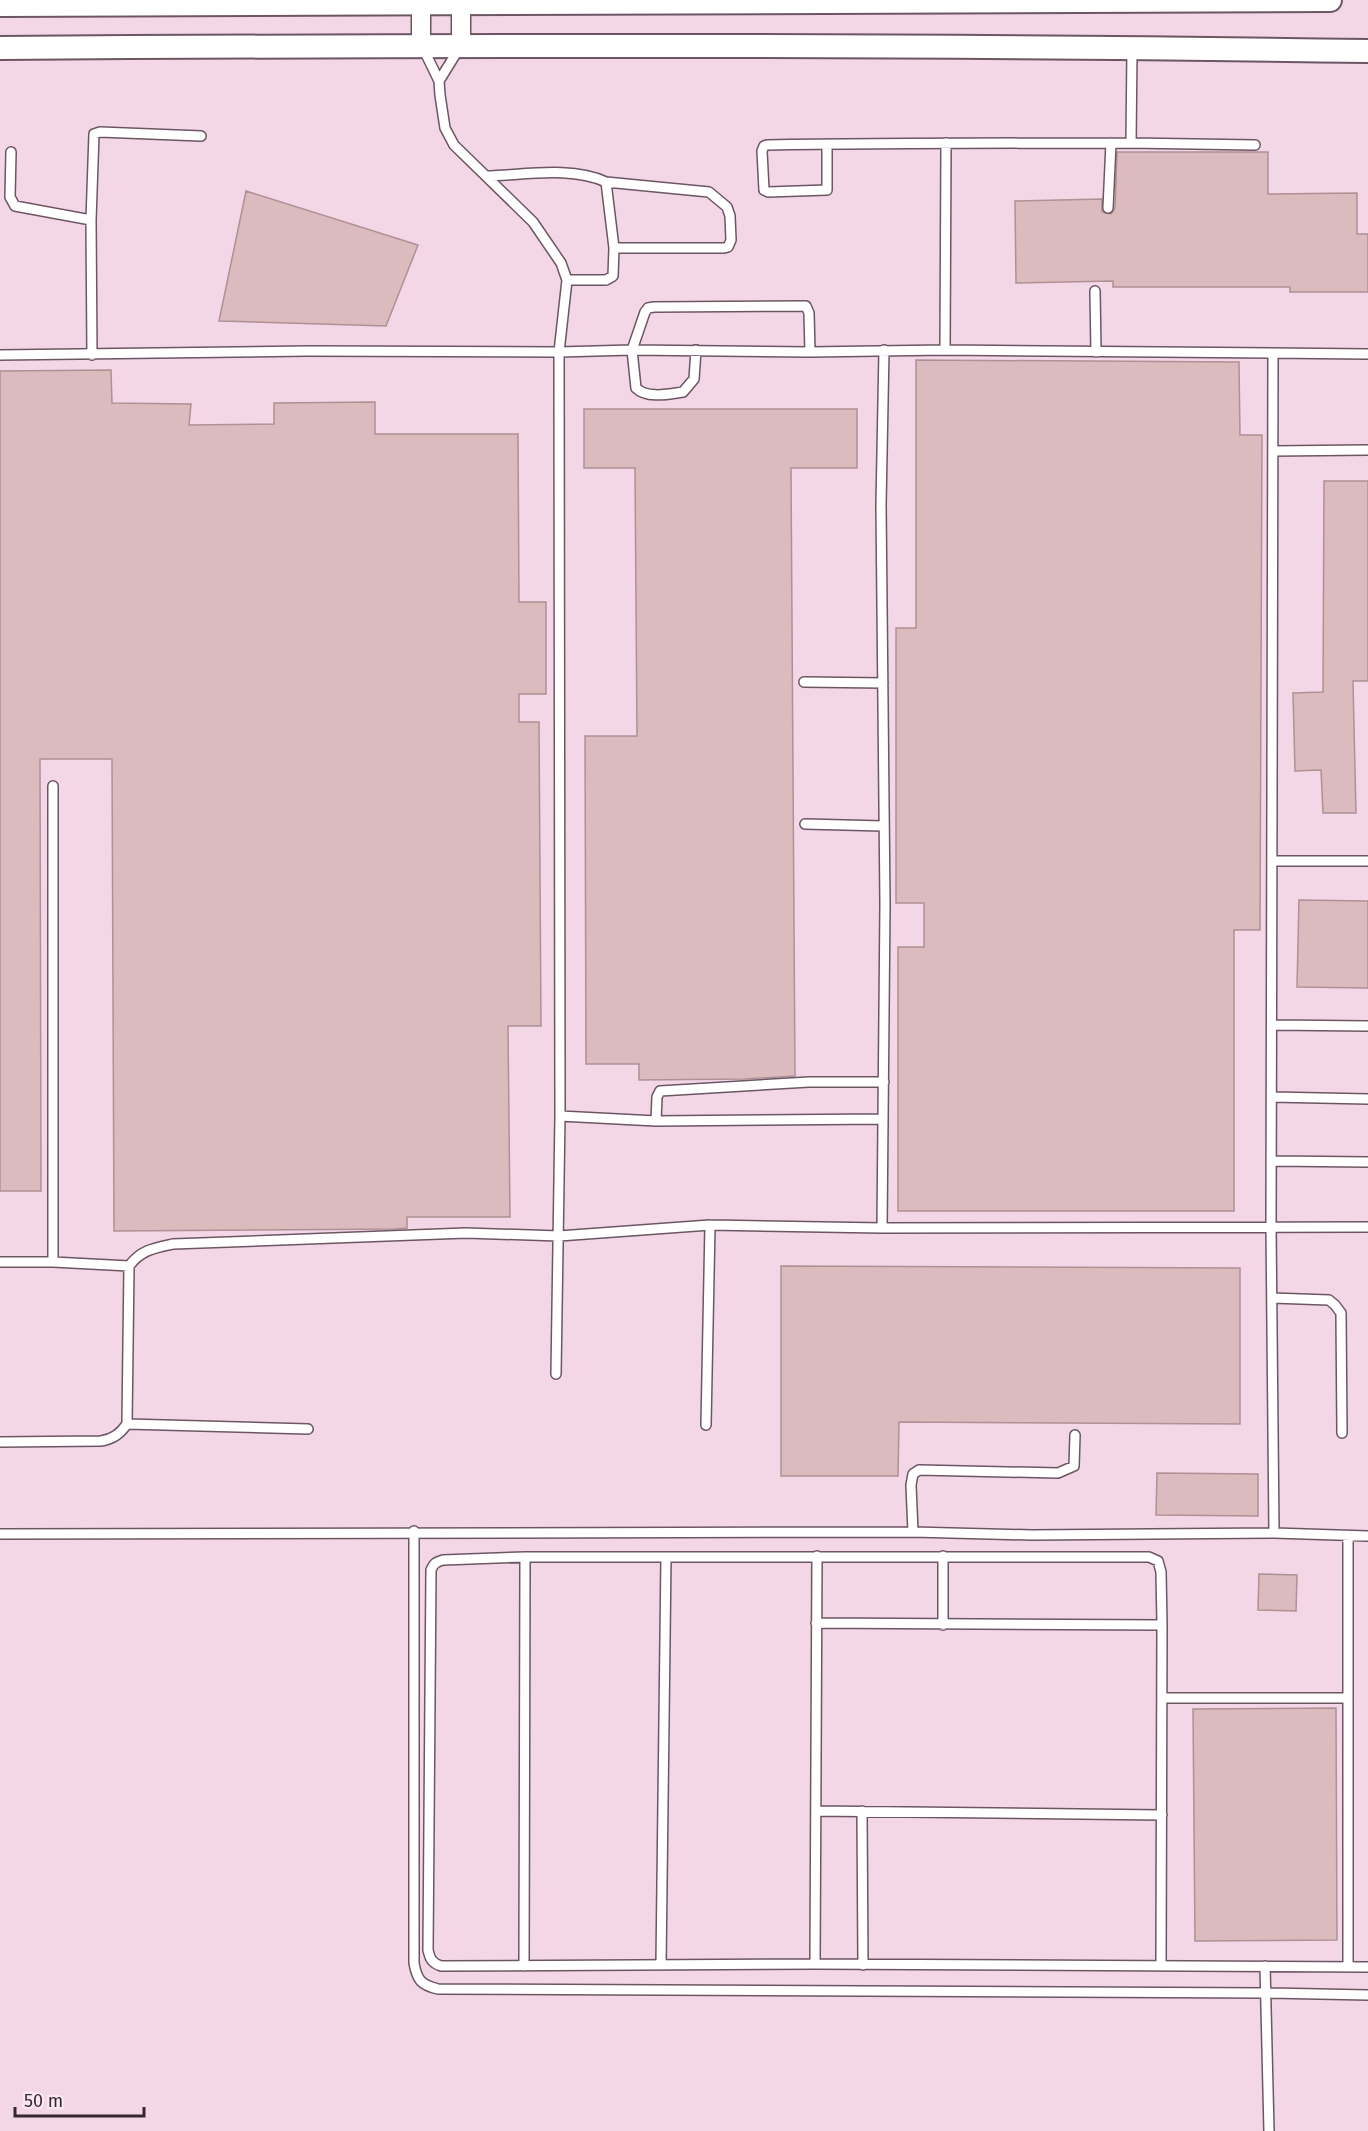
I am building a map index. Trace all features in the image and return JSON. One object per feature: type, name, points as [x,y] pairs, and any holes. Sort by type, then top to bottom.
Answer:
[{"type":"street","points":[[0,5],[1330,0]]},
{"type":"street","points":[[421,2],[421,45]]},
{"type":"street","points":[[461,2],[461,45]]},
{"type":"street","points":[[0,48],[461,45],[1132,47],[1368,51]]},
{"type":"lane","points":[[421,45],[440,81],[446,128],[454,145],[533,222],[561,263],[567,280],[559,352],[560,1116],[555,1374]]},
{"type":"lane","points":[[440,81],[461,45]]},
{"type":"lane","points":[[1131,143],[1132,47]]},
{"type":"lane","points":[[92,355],[91,220],[94,134],[100,132],[201,135]]},
{"type":"lane","points":[[827,144],[827,190],[768,192],[764,190],[762,151],[764,146],[827,144],[946,143],[1255,145]]},
{"type":"lane","points":[[945,350],[946,143]]},
{"type":"lane","points":[[1108,208],[1111,143]]},
{"type":"lane","points":[[11,152],[10,197],[15,206],[91,220]]},
{"type":"lane","points":[[488,176],[572,173],[592,176],[606,182],[709,192],[727,207],[730,216],[731,240],[728,247],[614,248]]},
{"type":"lane","points":[[567,280],[610,279],[614,273],[614,248],[606,182]]},
{"type":"lane","points":[[1095,291],[1096,352]]},
{"type":"lane","points":[[696,350],[694,379],[683,392],[646,394],[636,388],[632,350],[648,308],[806,306],[809,313],[810,352]]},
{"type":"lane","points":[[0,355],[632,350],[1368,354]]},
{"type":"lane","points":[[882,1228],[885,904],[881,505],[884,350]]},
{"type":"lane","points":[[1273,354],[1271,1226],[1274,1533]]},
{"type":"lane","points":[[1273,451],[1368,450]]},
{"type":"lane","points":[[804,682],[883,683]]},
{"type":"lane","points":[[53,786],[53,1262]]},
{"type":"lane","points":[[805,824],[883,826]]},
{"type":"lane","points":[[1272,861],[1368,861]]},
{"type":"lane","points":[[1272,1025],[1368,1026]]},
{"type":"lane","points":[[656,1121],[657,1097],[660,1091],[808,1082],[884,1082]]},
{"type":"lane","points":[[1272,1097],[1368,1099]]},
{"type":"lane","points":[[560,1116],[656,1121],[882,1119]]},
{"type":"lane","points":[[1272,1161],[1368,1162]]},
{"type":"lane","points":[[706,1425],[710,1225]]},
{"type":"lane","points":[[0,1442],[101,1441],[115,1436],[127,1424],[129,1266],[147,1249],[173,1244],[466,1233],[559,1236],[710,1225],[882,1228],[1368,1227]]},
{"type":"lane","points":[[0,1262],[129,1266]]},
{"type":"lane","points":[[1272,1298],[1329,1300],[1341,1313],[1342,1433]]},
{"type":"lane","points":[[127,1424],[309,1429]]},
{"type":"lane","points":[[913,1532],[911,1485],[913,1474],[919,1470],[1058,1473],[1074,1466],[1075,1436]]},
{"type":"lane","points":[[414,1532],[414,1963],[416,1976],[425,1986],[438,1989],[1368,1995]]},
{"type":"lane","points":[[0,1533],[913,1532],[1032,1535],[1274,1533],[1368,1536]]},
{"type":"lane","points":[[1348,1536],[1348,1967]]},
{"type":"lane","points":[[815,1964],[817,1556]]},
{"type":"lane","points":[[943,1556],[943,1625]]},
{"type":"lane","points":[[524,1966],[525,1557]]},
{"type":"lane","points":[[1161,1965],[1162,1625],[1158,1561],[1149,1557],[525,1557],[443,1560],[437,1562],[431,1570],[428,1950],[434,1964],[441,1966],[815,1964],[1368,1967]]},
{"type":"lane","points":[[661,1965],[666,1557]]},
{"type":"lane","points":[[816,1623],[1162,1625]]},
{"type":"lane","points":[[1162,1698],[1348,1698]]},
{"type":"lane","points":[[817,1811],[1162,1815]]},
{"type":"lane","points":[[862,1811],[863,1965]]},
{"type":"lane","points":[[1264,1966],[1269,2131]]},
{"type":"building","points":[[1117,152],[1268,152],[1268,194],[1357,193],[1357,234],[1368,234],[1368,292],[1290,292],[1290,287],[1113,287],[1113,281],[1016,283],[1015,201],[1102,199],[1102,212],[1111,214],[1115,208]]},
{"type":"building","points":[[246,191],[418,245],[386,326],[219,321]]},
{"type":"building","points":[[916,360],[1239,362],[1240,435],[1262,435],[1260,930],[1234,930],[1234,1211],[898,1211],[898,947],[924,947],[924,903],[896,903],[896,628],[916,628]]},
{"type":"building","points":[[111,370],[112,403],[191,404],[189,425],[274,424],[274,403],[375,402],[375,434],[518,434],[519,602],[546,602],[546,694],[519,694],[519,722],[539,722],[541,1026],[508,1026],[510,1217],[407,1217],[407,1228],[395,1229],[114,1231],[112,759],[40,759],[41,1191],[0,1191],[0,371]]},
{"type":"building","points":[[584,409],[857,409],[857,468],[791,468],[795,1076],[639,1080],[639,1064],[586,1064],[585,736],[637,736],[635,468],[584,468]]},
{"type":"building","points":[[1324,481],[1368,481],[1368,681],[1353,681],[1356,813],[1323,813],[1321,770],[1295,771],[1293,693],[1323,692]]},
{"type":"building","points":[[1299,900],[1368,901],[1368,988],[1297,987]]},
{"type":"building","points":[[781,1266],[1240,1268],[1240,1424],[899,1422],[898,1476],[781,1476]]},
{"type":"building","points":[[1157,1473],[1258,1474],[1258,1516],[1156,1515]]},
{"type":"building","points":[[1259,1574],[1297,1575],[1296,1611],[1258,1610]]},
{"type":"building","points":[[1336,1708],[1337,1940],[1195,1941],[1193,1709]]}]
